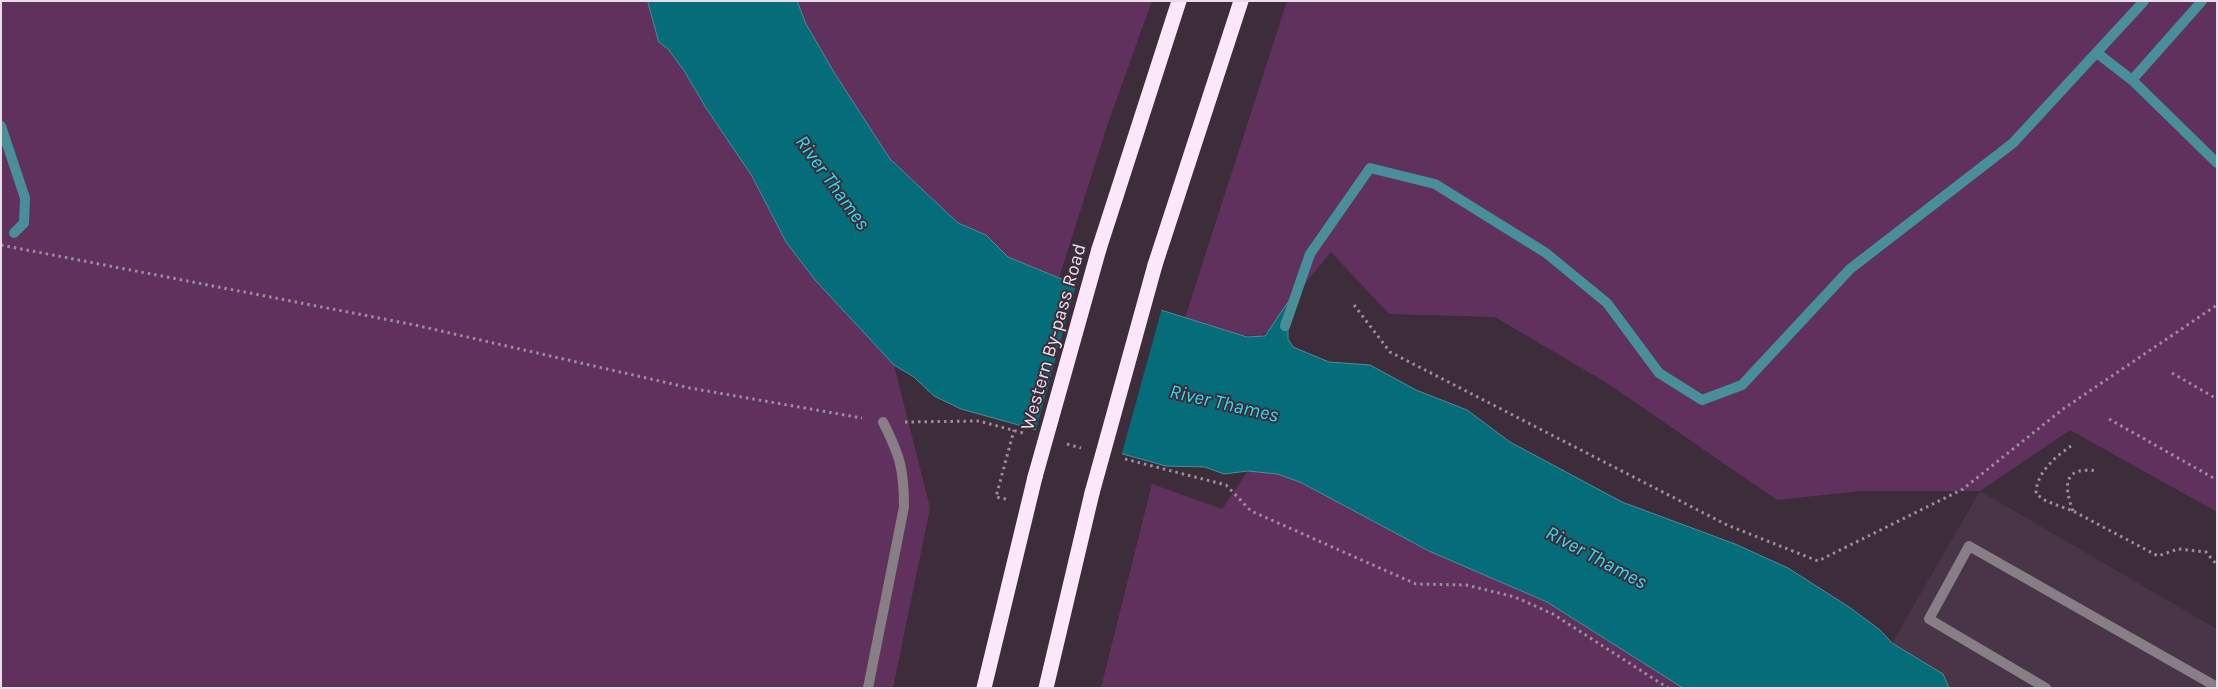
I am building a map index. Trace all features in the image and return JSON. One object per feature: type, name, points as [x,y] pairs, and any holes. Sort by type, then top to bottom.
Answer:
[{"type":"highway","name":"Western By-pass Road","points":[[984,688],[1035,477],[1099,250],[1180,1]]},
{"type":"highway","points":[[1046,688],[1092,493],[1155,265],[1241,1]]},
{"type":"lane","points":[[868,688],[904,507],[904,478],[898,452],[883,422]]},
{"type":"lane","points":[[2046,688],[1929,619],[1969,546],[2217,687]]},
{"type":"path","points":[[1,246],[415,325],[690,388],[883,422],[979,421],[1014,430],[996,497]]},
{"type":"path","points":[[1354,305],[1390,352],[1727,525],[1818,561],[1963,489],[2063,409],[2217,304]]},
{"type":"path","points":[[2172,373],[2217,399]]},
{"type":"path","points":[[2109,419],[2217,480]]},
{"type":"path","points":[[2071,446],[2054,458],[2040,477],[2036,486],[2036,494],[2046,501],[2073,511],[2158,556],[2178,549],[2206,552],[2217,565]]},
{"type":"path","points":[[1158,468],[1226,485],[1251,511],[1416,584],[1466,585],[1515,597],[1553,614],[1668,688]]},
{"type":"path","points":[[2073,511],[2068,497],[2067,481],[2072,473],[2084,469],[2098,471]]},
{"type":"shaded area","points":[[1,1],[648,1],[659,42],[669,50],[685,72],[706,108],[752,176],[786,242],[816,281],[894,365],[930,508],[893,688],[1,688]]},
{"type":"shaded area","points":[[797,1],[1152,1],[1109,120],[1059,278],[1008,257],[986,235],[958,223],[890,159],[835,74],[806,24]]},
{"type":"shaded area","points":[[1287,1],[2217,1],[2217,512],[2070,430],[1980,491],[1860,491],[1777,500],[1607,383],[1495,317],[1389,314],[1331,252],[1292,299],[1274,326],[1261,336],[1242,335],[1185,318]]},
{"type":"shaded area","points":[[1248,471],[1277,474],[1300,482],[1429,551],[1547,602],[1683,688],[1101,688],[1152,484],[1222,509]]},
{"type":"shaded area","points":[[1980,491],[2217,629],[2217,688],[1949,688],[1943,674],[1892,643]]},
{"type":"water","name":"River Thames","points":[[648,1],[797,1],[806,24],[835,74],[890,159],[958,223],[986,235],[1008,257],[1059,278],[1247,337],[1265,336],[1288,302],[1288,339],[1293,347],[1329,362],[1370,365],[1416,390],[1467,410],[1510,442],[1622,502],[1735,544],[1788,568],[1849,607],[1880,630],[1892,643],[1943,674],[1949,688],[1683,688],[1547,602],[1429,551],[1300,482],[1277,474],[1248,471],[1224,474],[1205,467],[1166,466],[961,409],[934,396],[914,377],[894,365],[816,281],[786,242],[752,176],[706,108],[685,72],[669,50],[659,42]]},
{"type":"pier","points":[[1077,281],[1162,308],[1121,457],[1035,433]]},
{"type":"waterway","points":[[1285,326],[1310,254],[1370,168],[1435,184],[1546,253],[1607,303],[1659,373],[1702,400],[1742,385],[1850,269],[2013,143],[2144,1]]},
{"type":"waterway","points":[[2132,80],[2202,1]]},
{"type":"waterway","points":[[2097,53],[2132,80],[2217,163]]},
{"type":"waterway","points":[[1,126],[25,198],[24,223],[14,233]]}]
